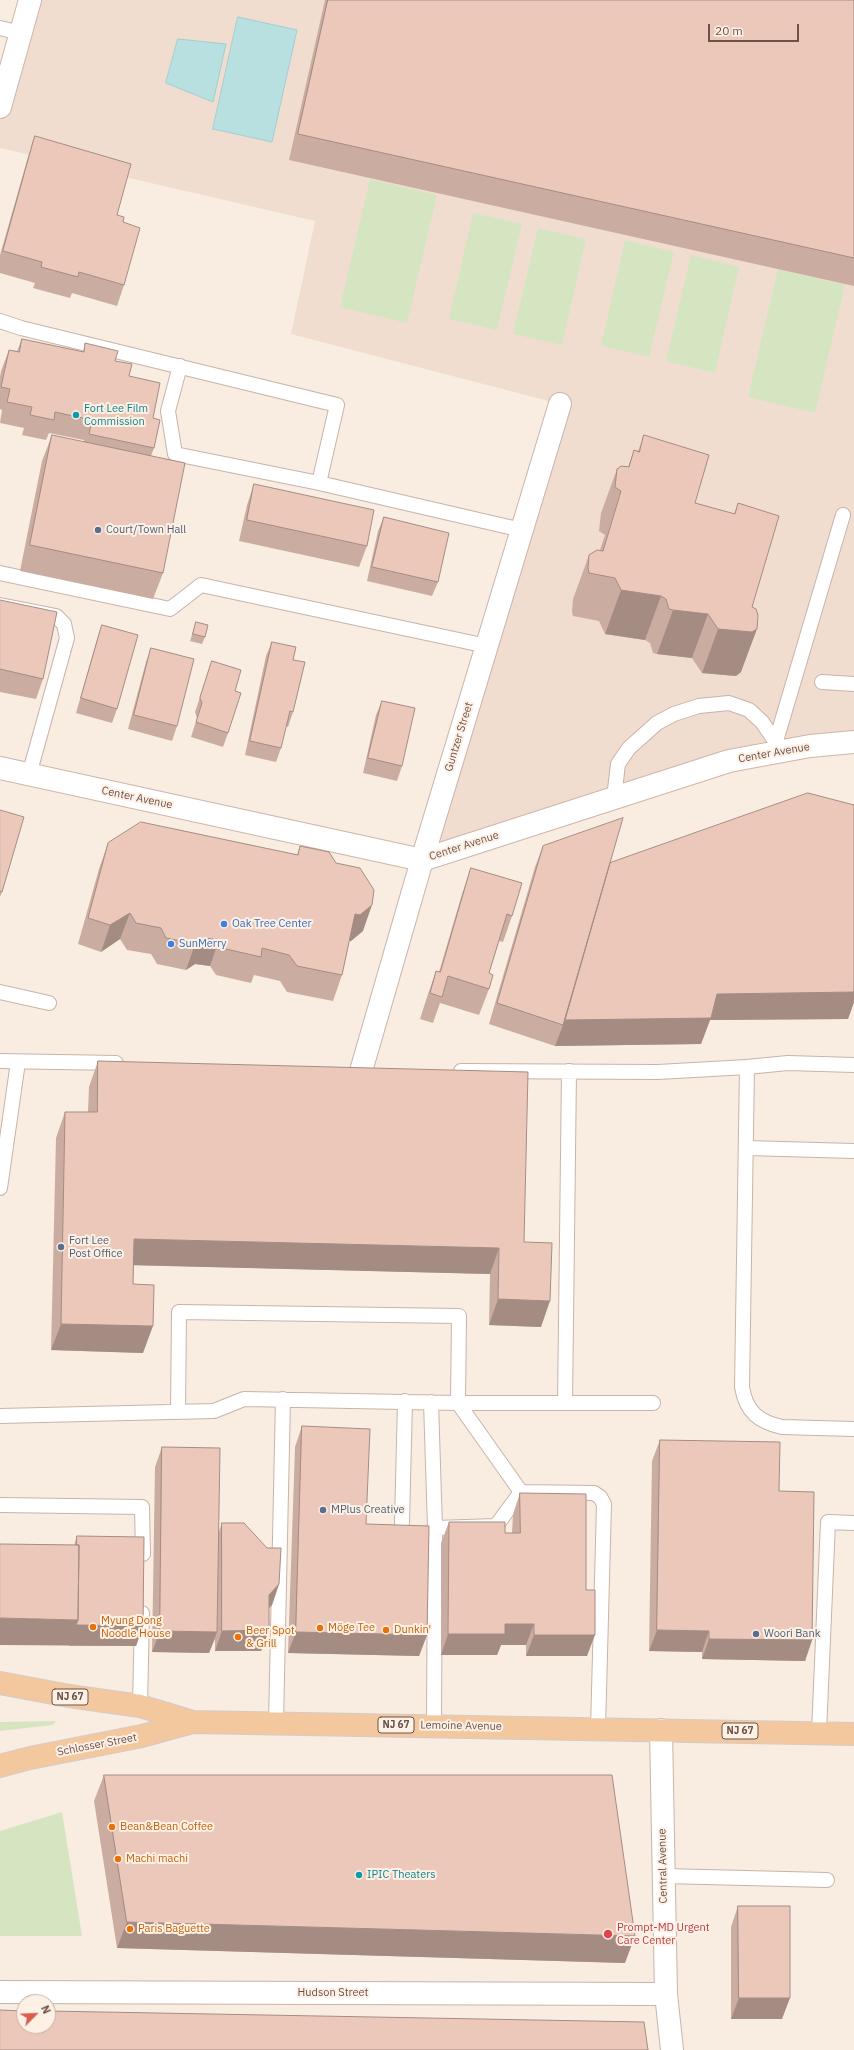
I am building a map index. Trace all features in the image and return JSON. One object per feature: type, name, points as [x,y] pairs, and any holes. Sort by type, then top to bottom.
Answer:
[{"type":"main road","name":"Lemoine Avenue","points":[[0,1683],[69,1696],[140,1706],[193,1722],[854,1734]]},
{"type":"main road","name":"Schlosser Street","points":[[0,1766],[30,1758],[142,1736],[193,1722]]},
{"type":"street","points":[[0,108],[30,0]]},
{"type":"street","name":"Guntzer Street","points":[[361,1071],[422,860],[560,404]]},
{"type":"street","name":"Center Avenue","points":[[0,768],[422,860],[779,746],[810,746],[854,742]]},
{"type":"street","name":"Central Avenue","points":[[661,1730],[666,1994],[672,2050]]},
{"type":"street","name":"Hudson Street","points":[[0,1992],[666,1994]]},
{"type":"lane","points":[[0,28],[21,33]]},
{"type":"lane","points":[[0,321],[21,328],[337,404],[319,482]]},
{"type":"lane","points":[[180,366],[168,411],[175,454],[319,482],[522,530]]},
{"type":"lane","points":[[779,746],[843,515]]},
{"type":"lane","points":[[0,573],[170,609],[201,585],[487,646]]},
{"type":"lane","points":[[0,605],[56,616],[64,624],[67,638],[28,774]]},
{"type":"lane","points":[[822,682],[854,684]]},
{"type":"lane","points":[[614,798],[618,764],[629,748],[657,723],[674,714],[699,706],[729,703],[749,710],[762,722],[779,746]]},
{"type":"lane","points":[[0,992],[49,1003]]},
{"type":"lane","points":[[0,1061],[128,1064]]},
{"type":"lane","points":[[0,1188],[18,1062]]},
{"type":"lane","points":[[446,1071],[658,1072],[748,1067],[788,1063],[854,1065]]},
{"type":"lane","points":[[748,1067],[743,1396],[749,1408],[760,1420],[771,1425],[782,1427],[854,1429]]},
{"type":"lane","points":[[566,1403],[569,1071]]},
{"type":"lane","points":[[746,1148],[854,1151]]},
{"type":"lane","points":[[178,1412],[180,1312],[458,1316],[458,1403],[521,1492]]},
{"type":"lane","points":[[0,1416],[214,1411],[244,1399],[458,1403],[653,1402]]},
{"type":"lane","points":[[276,1723],[283,1399]]},
{"type":"lane","points":[[402,1523],[405,1401]]},
{"type":"lane","points":[[431,1402],[436,1528],[434,1726]]},
{"type":"lane","points":[[436,1528],[496,1526],[521,1492]]},
{"type":"lane","points":[[521,1492],[594,1493],[600,1497],[604,1504],[598,1729]]},
{"type":"lane","points":[[0,1505],[142,1507],[142,1565]]},
{"type":"lane","points":[[819,1733],[828,1522],[854,1523]]},
{"type":"lane","points":[[140,1706],[142,1597]]},
{"type":"lane","points":[[664,1876],[827,1880]]},
{"type":"shaded area","points":[[30,0],[854,0],[854,742],[810,746],[422,860],[560,404],[291,334],[315,221],[0,148],[0,108]]},
{"type":"green space","points":[[370,179],[437,195],[407,323],[340,307]]},
{"type":"green space","points":[[473,213],[522,224],[497,330],[449,319]]},
{"type":"green space","points":[[538,228],[586,239],[562,345],[513,334]]},
{"type":"green space","points":[[625,240],[674,252],[649,357],[601,346]]},
{"type":"green space","points":[[691,255],[739,267],[715,373],[666,361]]},
{"type":"green space","points":[[778,269],[845,285],[815,413],[748,397]]},
{"type":"green space","points":[[56,1721],[53,1725],[0,1731],[0,1722]]},
{"type":"green space","points":[[62,1812],[82,1936],[0,1936],[0,1831]]},
{"type":"water","points":[[238,17],[297,30],[272,142],[213,129]]},
{"type":"water","points":[[178,39],[226,44],[213,102],[166,83]]},
{"type":"building","points":[[328,0],[854,0],[854,258],[298,134]]},
{"type":"building","points":[[35,136],[131,164],[117,215],[124,217],[123,222],[140,228],[124,285],[79,272],[78,277],[41,267],[42,262],[3,251]]},
{"type":"building","name":"Fort Lee Film Commission","points":[[22,339],[84,352],[85,343],[118,351],[115,361],[132,364],[129,376],[160,383],[153,418],[160,420],[154,448],[89,434],[92,420],[55,412],[54,420],[30,415],[32,407],[7,402],[10,389],[1,387],[9,350],[19,352]]},
{"type":"building","name":"Court/Town Hall","points":[[52,435],[185,463],[163,573],[30,545]]},
{"type":"building","points":[[644,435],[709,455],[695,503],[735,514],[738,503],[779,516],[752,607],[756,609],[758,615],[757,629],[752,632],[718,629],[708,614],[669,609],[666,599],[661,596],[621,590],[615,578],[589,573],[589,555],[597,550],[603,551],[621,491],[615,487],[617,469],[621,466],[629,467],[634,450],[639,452]]},
{"type":"building","points":[[254,484],[374,510],[367,546],[247,520]]},
{"type":"building","points":[[384,517],[449,533],[438,582],[372,567]]},
{"type":"building","points":[[0,600],[57,612],[43,679],[0,669]]},
{"type":"building","points":[[196,622],[208,625],[205,637],[193,634]]},
{"type":"building","points":[[102,625],[138,635],[117,709],[81,698]]},
{"type":"building","points":[[272,642],[296,647],[293,660],[305,662],[293,712],[290,711],[281,748],[250,741]]},
{"type":"building","points":[[151,648],[194,659],[177,726],[134,715]]},
{"type":"building","points":[[212,661],[241,670],[235,691],[241,693],[228,733],[196,722],[202,703],[200,698]]},
{"type":"building","points":[[382,701],[415,708],[402,766],[368,758]]},
{"type":"building","points":[[808,793],[854,805],[854,992],[717,994],[711,1018],[565,1020],[610,863]]},
{"type":"building","points":[[0,810],[24,817],[2,892],[0,891]]},
{"type":"building","points":[[623,818],[563,1025],[497,1003],[543,846]]},
{"type":"building","name":"Oak Tree Center","points":[[141,822],[298,855],[300,846],[329,852],[336,863],[360,868],[374,890],[372,905],[360,915],[355,914],[342,975],[297,966],[289,955],[262,948],[261,957],[226,949],[219,940],[205,938],[195,944],[166,938],[161,928],[136,923],[130,913],[110,925],[88,918],[108,843]]},
{"type":"building","points":[[471,868],[522,883],[512,916],[507,914],[489,973],[493,975],[489,989],[448,976],[442,997],[430,993],[436,971],[440,972]]},
{"type":"building","points":[[98,1061],[528,1072],[524,1242],[552,1243],[550,1301],[498,1299],[499,1248],[134,1239],[133,1284],[154,1285],[153,1326],[61,1324],[65,1112],[97,1112]]},
{"type":"building","points":[[302,1426],[370,1429],[366,1524],[429,1526],[427,1635],[296,1632]]},
{"type":"building","points":[[660,1440],[780,1442],[779,1491],[814,1492],[812,1640],[709,1639],[709,1631],[657,1630]]},
{"type":"building","points":[[162,1447],[220,1448],[217,1632],[160,1631]]},
{"type":"building","points":[[520,1493],[586,1494],[586,1590],[595,1590],[595,1635],[534,1635],[534,1624],[505,1624],[505,1634],[448,1634],[449,1522],[505,1522],[505,1533],[520,1533]]},
{"type":"building","points":[[222,1523],[244,1523],[267,1548],[281,1548],[279,1584],[269,1595],[269,1630],[222,1631]]},
{"type":"building","points":[[77,1536],[144,1537],[143,1626],[76,1625],[78,1620],[79,1545],[77,1545]]},
{"type":"building","points":[[0,1544],[79,1545],[78,1620],[0,1618]]},
{"type":"building","name":"IPIC Theaters","points":[[104,1775],[612,1775],[635,1936],[127,1922]]},
{"type":"building","points":[[738,1906],[790,1906],[790,1998],[739,1998]]},
{"type":"building","points":[[0,2010],[16,2011],[16,2034],[56,2034],[56,2011],[644,2022],[648,2050],[0,2050]]},
{"type":"place","name":"Fort Lee Film Commission","points":[[76,415]]},
{"type":"place","name":"Court/Town Hall","points":[[98,530]]},
{"type":"place","name":"Oak Tree Center","points":[[224,924]]},
{"type":"place","name":"SunMerry","points":[[171,944]]},
{"type":"place","name":"Fort Lee Post Office","points":[[61,1247]]},
{"type":"place","name":"MPlus Creative","points":[[323,1510]]},
{"type":"place","name":"Myung Dong Noodle House","points":[[93,1627]]},
{"type":"place","name":"Möge Tee","points":[[320,1628]]},
{"type":"place","name":"Dunkin'","points":[[386,1630]]},
{"type":"place","name":"Woori Bank","points":[[756,1634]]},
{"type":"place","name":"Beer Spot & Grill","points":[[238,1637]]},
{"type":"place","name":"Bean&Bean Coffee","points":[[112,1827]]},
{"type":"place","name":"Machi machi","points":[[118,1859]]},
{"type":"place","name":"IPIC Theaters","points":[[359,1875]]},
{"type":"place","name":"Paris Baguette","points":[[130,1929]]},
{"type":"place","name":"Prompt-MD Urgent Care Center","points":[[608,1934]]}]
